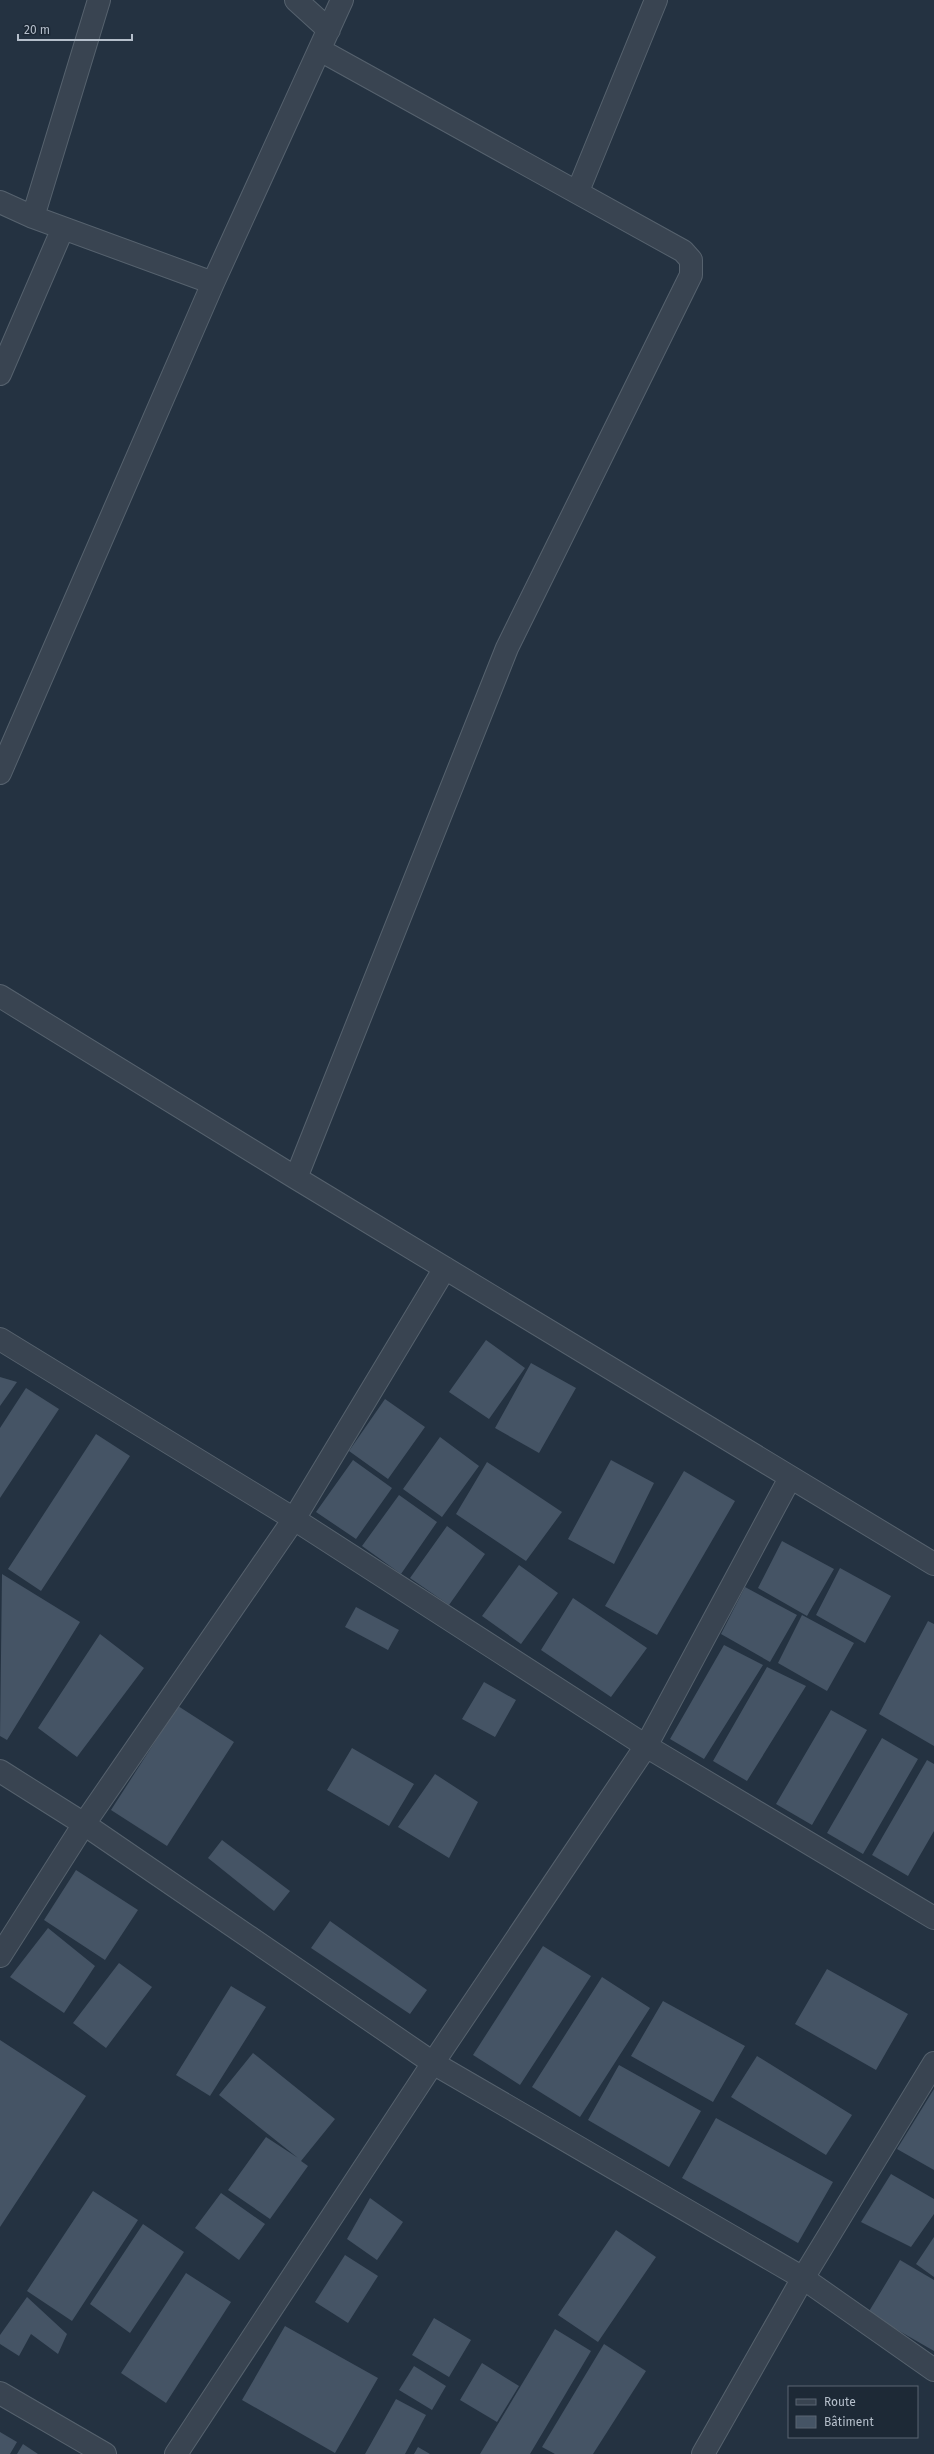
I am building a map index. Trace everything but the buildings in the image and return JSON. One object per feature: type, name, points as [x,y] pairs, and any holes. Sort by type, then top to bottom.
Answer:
[{"type":"street","points":[[33,217],[99,0]]},
{"type":"street","points":[[296,0],[329,30]]},
{"type":"street","points":[[0,773],[212,283],[342,0]]},
{"type":"street","points":[[578,191],[656,0]]},
{"type":"street","points":[[296,1178],[507,648],[691,275],[691,260],[683,251],[578,191],[320,50]]},
{"type":"street","points":[[0,202],[33,217],[212,283]]},
{"type":"street","points":[[0,374],[63,228]]},
{"type":"street","points":[[0,996],[296,1178],[934,1564]]},
{"type":"street","points":[[0,1956],[84,1824],[294,1519],[445,1268]]},
{"type":"street","points":[[0,1339],[294,1519],[646,1746],[934,1918]]},
{"type":"street","points":[[176,2454],[433,2063],[646,1746],[790,1478]]},
{"type":"street","points":[[0,1771],[84,1824],[433,2063],[803,2278],[934,2370]]},
{"type":"street","points":[[703,2454],[803,2278],[934,2063]]},
{"type":"street","points":[[0,2393],[105,2454]]}]
